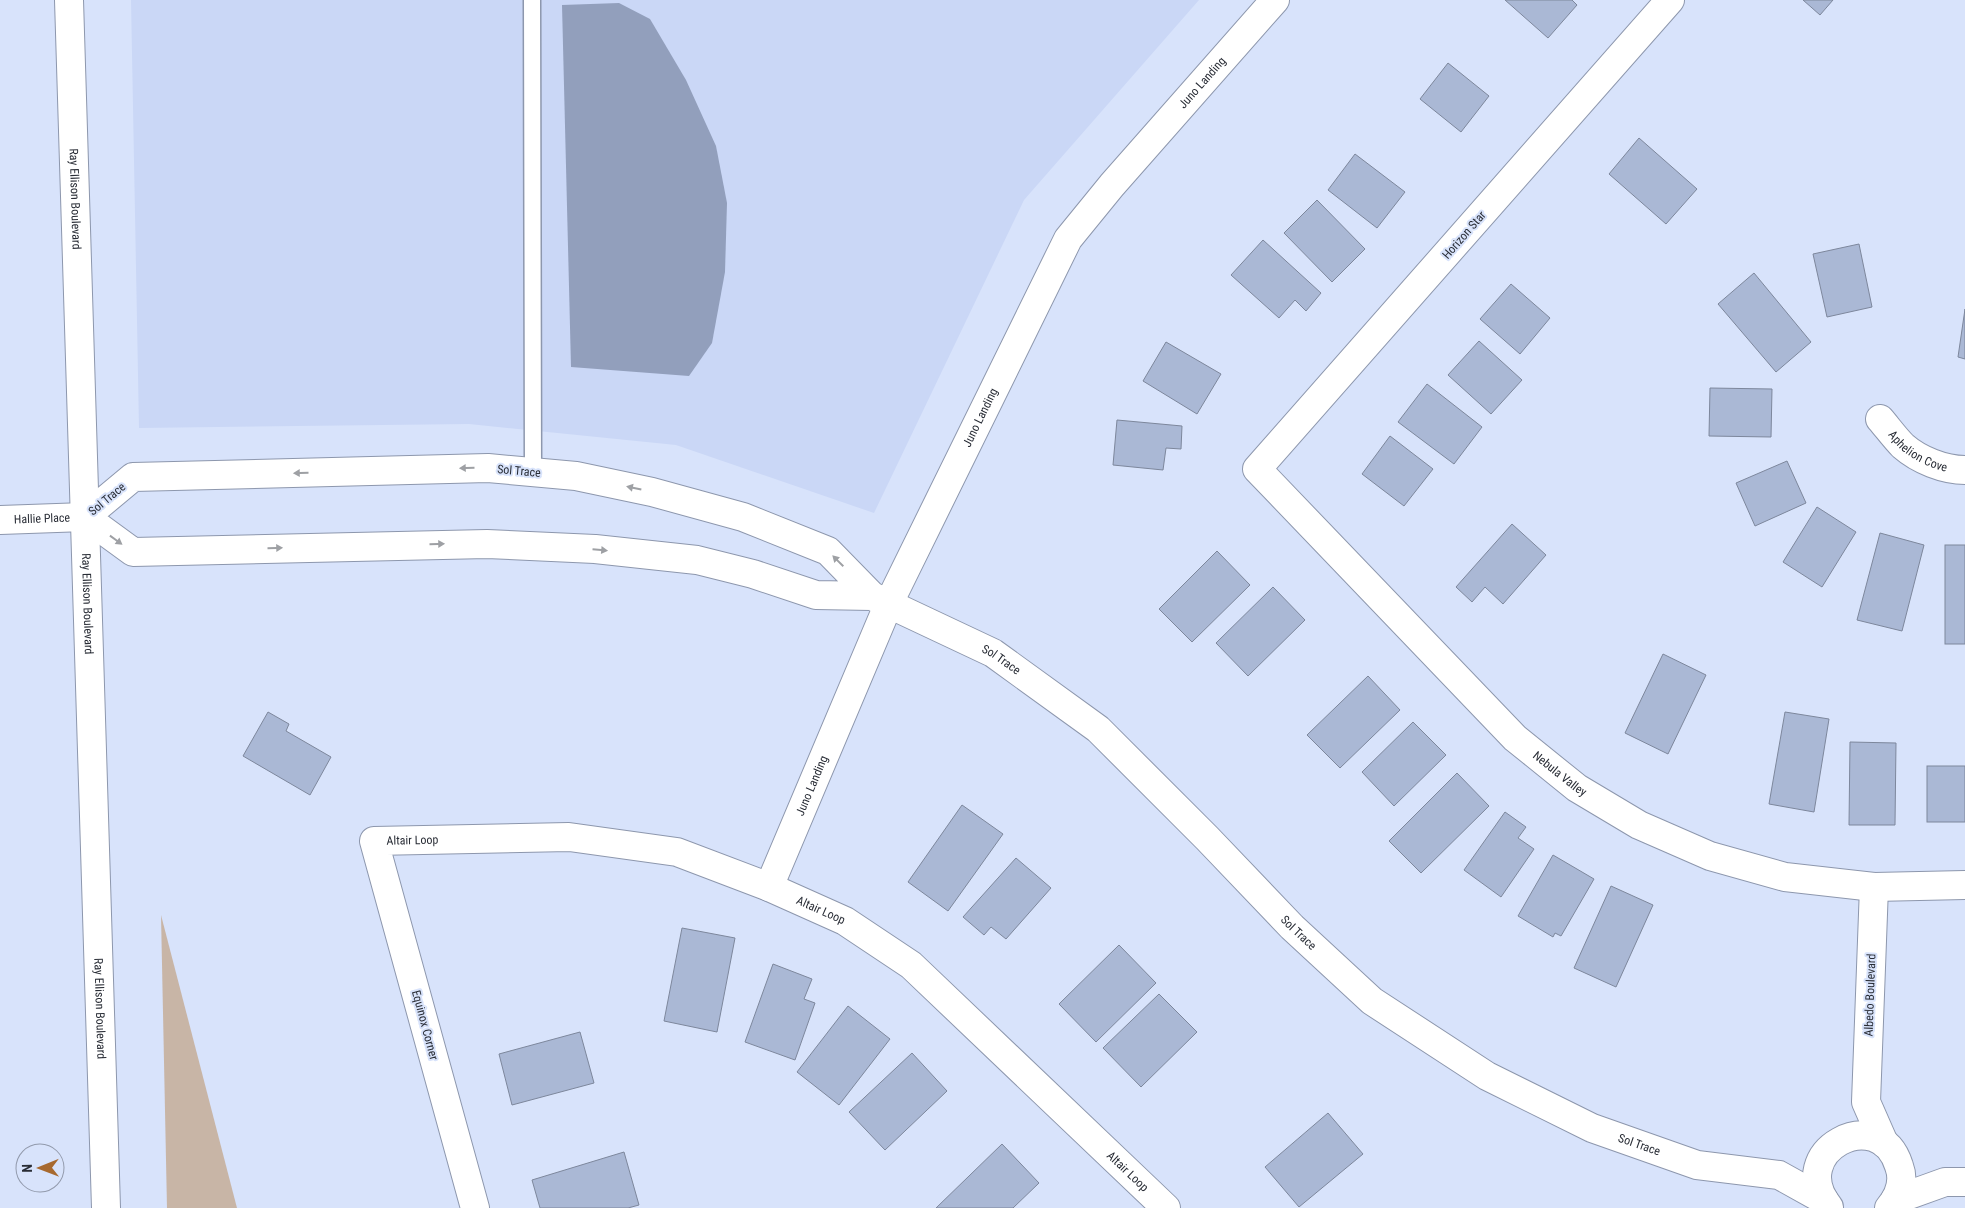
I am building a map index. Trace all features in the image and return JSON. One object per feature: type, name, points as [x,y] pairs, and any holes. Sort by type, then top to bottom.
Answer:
[{"type":"street","name":"Ray Ellison Boulevard","points":[[69,0],[106,1208]]},
{"type":"street","name":"Juno Landing","points":[[769,886],[881,599],[1068,240],[1112,185],[1275,0]]},
{"type":"street","name":"Horizon Star","points":[[1257,469],[1670,0]]},
{"type":"street","name":"Aphelion Cove","points":[[1880,419],[1903,446],[1931,464],[1965,470]]},
{"type":"street","name":"Sol Trace","points":[[881,599],[816,595],[753,574],[697,560],[585,549],[487,544],[132,552],[85,517],[133,477],[488,468],[576,476],[652,492],[743,517],[828,551],[881,599],[993,653],[1098,729],[1207,838],[1292,927],[1372,1001],[1487,1076],[1592,1128],[1697,1165],[1779,1175],[1828,1206]]},
{"type":"street","name":"Nebula Valley","points":[[1257,469],[1515,738],[1578,788],[1639,825],[1710,856],[1785,877],[1874,887],[1965,885]]},
{"type":"street","name":"Hallie Place","points":[[0,520],[85,517]]},
{"type":"street","name":"Altair Loop","points":[[374,841],[569,836],[677,852],[769,886],[844,921],[911,965],[1166,1208]]},
{"type":"street","name":"Equinox Corner","points":[[374,841],[475,1208]]},
{"type":"street","name":"Albedo Boulevard","points":[[1874,887],[1866,1102],[1901,1170],[1901,1185],[1892,1204]]},
{"type":"street","points":[[1828,1206],[1817,1182],[1818,1167],[1824,1154],[1834,1145],[1866,1102]]},
{"type":"street","points":[[1779,1175],[1847,1137],[1861,1135],[1875,1138],[1890,1150],[1955,1182]]},
{"type":"street","points":[[1892,1204],[1955,1182]]},
{"type":"lane","points":[[532,0],[533,472]]},
{"type":"shaded area","points":[[131,0],[1199,0],[1024,200],[874,513],[676,445],[469,424],[139,428]]},
{"type":"shaded area","points":[[619,3],[650,19],[686,80],[716,146],[727,203],[725,272],[712,343],[689,376],[571,367],[562,5]]},
{"type":"shaded area","points":[[161,915],[237,1208],[167,1208]]},
{"type":"building","points":[[1505,0],[1572,0],[1577,5],[1548,38]]},
{"type":"building","points":[[1803,0],[1833,0],[1820,15]]},
{"type":"building","points":[[1448,63],[1489,96],[1461,132],[1420,99]]},
{"type":"building","points":[[1639,138],[1697,189],[1666,224],[1609,174]]},
{"type":"building","points":[[1355,154],[1405,192],[1377,228],[1328,190]]},
{"type":"building","points":[[1317,200],[1365,249],[1332,282],[1284,233]]},
{"type":"building","points":[[1263,240],[1321,293],[1306,311],[1295,300],[1279,318],[1231,275]]},
{"type":"building","points":[[1859,244],[1872,307],[1827,317],[1813,254]]},
{"type":"building","points":[[1754,273],[1811,342],[1776,372],[1718,304]]},
{"type":"building","points":[[1511,284],[1550,318],[1520,354],[1480,319]]},
{"type":"building","points":[[1965,309],[1965,359],[1958,357]]},
{"type":"building","points":[[1479,341],[1522,380],[1491,414],[1448,375]]},
{"type":"building","points":[[1166,342],[1221,374],[1197,414],[1143,381]]},
{"type":"building","points":[[1427,384],[1482,427],[1454,464],[1398,422]]},
{"type":"building","points":[[1710,388],[1772,389],[1771,437],[1709,436]]},
{"type":"building","points":[[1117,420],[1182,426],[1181,449],[1166,448],[1163,470],[1113,465]]},
{"type":"building","points":[[1390,436],[1433,469],[1404,506],[1362,474]]},
{"type":"building","points":[[1787,461],[1806,503],[1755,526],[1736,483]]},
{"type":"building","points":[[1817,507],[1856,532],[1822,587],[1783,562]]},
{"type":"building","points":[[1512,524],[1546,555],[1503,604],[1485,587],[1472,602],[1456,587]]},
{"type":"building","points":[[1880,533],[1924,545],[1902,631],[1857,620]]},
{"type":"building","points":[[1945,545],[1965,545],[1965,644],[1945,644]]},
{"type":"building","points":[[1217,551],[1250,585],[1192,642],[1159,609]]},
{"type":"building","points":[[1273,587],[1305,620],[1248,676],[1216,643]]},
{"type":"building","points":[[1663,654],[1706,675],[1668,754],[1625,733]]},
{"type":"building","points":[[1368,676],[1400,710],[1340,768],[1307,735]]},
{"type":"building","points":[[268,712],[289,724],[286,731],[331,757],[310,795],[243,756]]},
{"type":"building","points":[[1785,712],[1829,719],[1814,812],[1769,804]]},
{"type":"building","points":[[1413,722],[1446,755],[1394,806],[1362,772]]},
{"type":"building","points":[[1850,742],[1896,743],[1895,825],[1849,825]]},
{"type":"building","points":[[1927,766],[1965,766],[1965,822],[1927,822]]},
{"type":"building","points":[[1457,773],[1489,806],[1421,873],[1389,841]]},
{"type":"building","points":[[962,805],[1003,834],[948,911],[908,882]]},
{"type":"building","points":[[1505,812],[1526,827],[1518,838],[1534,849],[1501,897],[1464,870]]},
{"type":"building","points":[[1553,855],[1594,879],[1561,936],[1555,933],[1553,937],[1518,916]]},
{"type":"building","points":[[1016,858],[1051,888],[1006,939],[991,927],[984,935],[963,917]]},
{"type":"building","points":[[1611,886],[1653,905],[1616,987],[1574,968]]},
{"type":"building","points":[[682,928],[735,938],[717,1032],[664,1021]]},
{"type":"building","points":[[1119,945],[1156,983],[1096,1042],[1059,1004]]},
{"type":"building","points":[[773,964],[812,979],[804,999],[815,1003],[795,1060],[745,1042]]},
{"type":"building","points":[[1159,994],[1197,1032],[1141,1087],[1103,1048]]},
{"type":"building","points":[[848,1006],[890,1039],[839,1105],[797,1072]]},
{"type":"building","points":[[580,1032],[594,1083],[512,1105],[499,1054]]},
{"type":"building","points":[[912,1053],[947,1091],[885,1150],[849,1112]]},
{"type":"building","points":[[1328,1113],[1363,1154],[1299,1207],[1265,1167]]},
{"type":"building","points":[[1002,1144],[1039,1183],[1013,1208],[936,1208]]},
{"type":"building","points":[[624,1152],[639,1205],[628,1208],[540,1208],[532,1180]]}]
